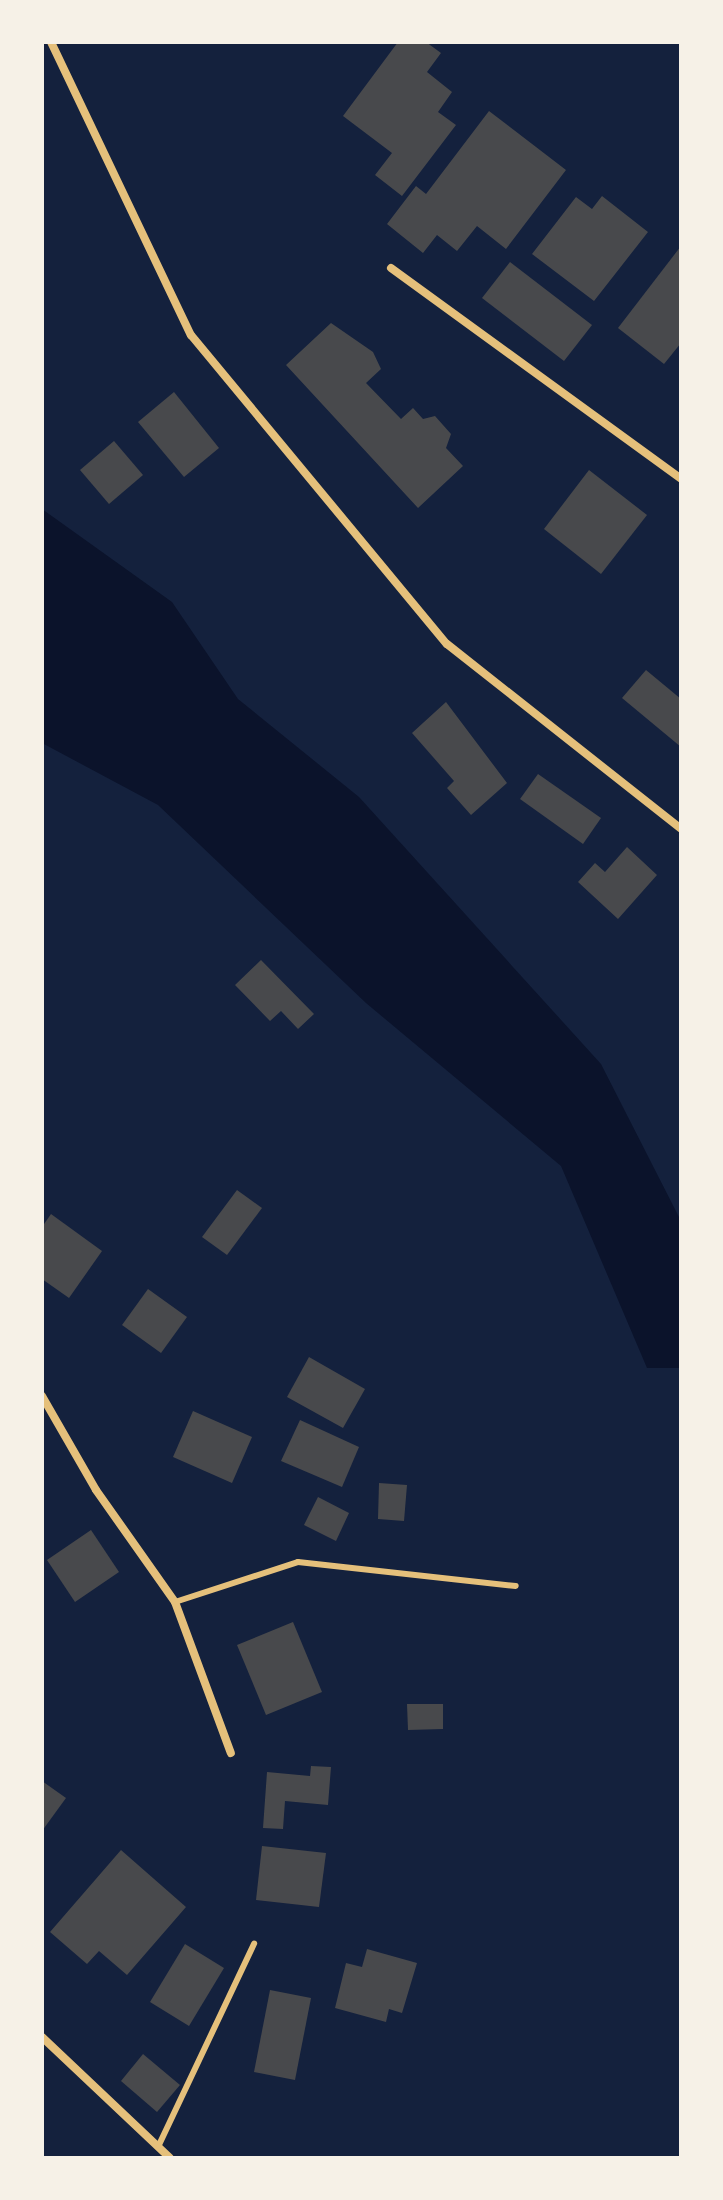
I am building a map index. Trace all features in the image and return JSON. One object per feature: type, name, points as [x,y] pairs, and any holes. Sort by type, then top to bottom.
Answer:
[{"type":"street","points":[[51,42],[191,335],[447,644],[681,829]]},
{"type":"street","points":[[391,268],[681,479]]},
{"type":"street","points":[[42,1396],[96,1490],[175,1602],[231,1753]]},
{"type":"street","points":[[42,2037],[170,2158]]},
{"type":"lane","points":[[175,1602],[298,1562],[516,1586]]},
{"type":"lane","points":[[158,2147],[254,1944]]},
{"type":"water","points":[[42,509],[172,602],[238,699],[359,797],[601,1064],[681,1221],[681,1368],[647,1368],[561,1166],[366,1003],[158,805],[42,743]]},
{"type":"building","points":[[398,42],[426,42],[441,53],[427,72],[452,92],[438,112],[456,125],[402,196],[375,175],[392,153],[343,116]]},
{"type":"building","points":[[489,111],[566,170],[506,249],[477,226],[457,251],[437,235],[423,253],[387,224],[416,186],[426,194]]},
{"type":"building","points":[[602,196],[648,232],[594,301],[532,254],[576,197],[592,209]]},
{"type":"building","points":[[681,246],[681,343],[664,364],[618,328]]},
{"type":"building","points":[[510,262],[592,325],[564,361],[482,298]]},
{"type":"building","points":[[331,323],[373,352],[381,369],[366,383],[401,419],[413,408],[423,419],[435,416],[451,434],[446,448],[463,466],[418,508],[286,365]]},
{"type":"building","points":[[174,392],[219,448],[184,477],[138,422]]},
{"type":"building","points":[[114,441],[143,475],[109,504],[80,470]]},
{"type":"building","points":[[589,470],[647,515],[601,574],[544,529]]},
{"type":"building","points":[[646,670],[681,699],[681,747],[622,698]]},
{"type":"building","points":[[446,702],[507,783],[471,815],[447,788],[454,781],[412,733]]},
{"type":"building","points":[[538,774],[601,818],[583,844],[520,799]]},
{"type":"building","points":[[627,847],[657,875],[618,919],[578,882],[595,863],[605,872]]},
{"type":"building","points":[[261,960],[314,1014],[298,1029],[281,1011],[270,1021],[235,985]]},
{"type":"building","points":[[237,1190],[262,1208],[227,1255],[202,1237]]},
{"type":"building","points":[[51,1214],[102,1251],[69,1298],[42,1279],[42,1227]]},
{"type":"building","points":[[148,1289],[187,1317],[161,1353],[122,1325]]},
{"type":"building","points":[[309,1357],[365,1389],[343,1428],[287,1397]]},
{"type":"building","points":[[193,1411],[252,1437],[232,1483],[173,1457]]},
{"type":"building","points":[[300,1420],[359,1447],[342,1487],[281,1461]]},
{"type":"building","points":[[379,1483],[407,1485],[404,1521],[378,1519]]},
{"type":"building","points":[[318,1497],[349,1513],[336,1541],[304,1525]]},
{"type":"building","points":[[91,1530],[119,1572],[75,1602],[47,1560]]},
{"type":"building","points":[[293,1622],[322,1692],[266,1715],[237,1645]]},
{"type":"building","points":[[407,1704],[443,1704],[443,1729],[408,1730]]},
{"type":"building","points":[[311,1766],[331,1767],[328,1805],[285,1801],[283,1829],[263,1828],[267,1772],[310,1776]]},
{"type":"building","points":[[42,1781],[66,1798],[42,1831]]},
{"type":"building","points":[[262,1846],[326,1853],[319,1907],[256,1900]]},
{"type":"building","points":[[121,1850],[186,1907],[127,1975],[99,1951],[87,1964],[50,1932]]},
{"type":"building","points":[[185,1944],[224,1968],[189,2026],[150,2002]]},
{"type":"building","points":[[367,1949],[417,1963],[402,2013],[389,2009],[386,2022],[335,2008],[346,1963],[362,1967]]},
{"type":"building","points":[[270,1990],[311,1998],[295,2080],[254,2072]]},
{"type":"building","points":[[143,2054],[180,2085],[157,2112],[121,2081]]}]
